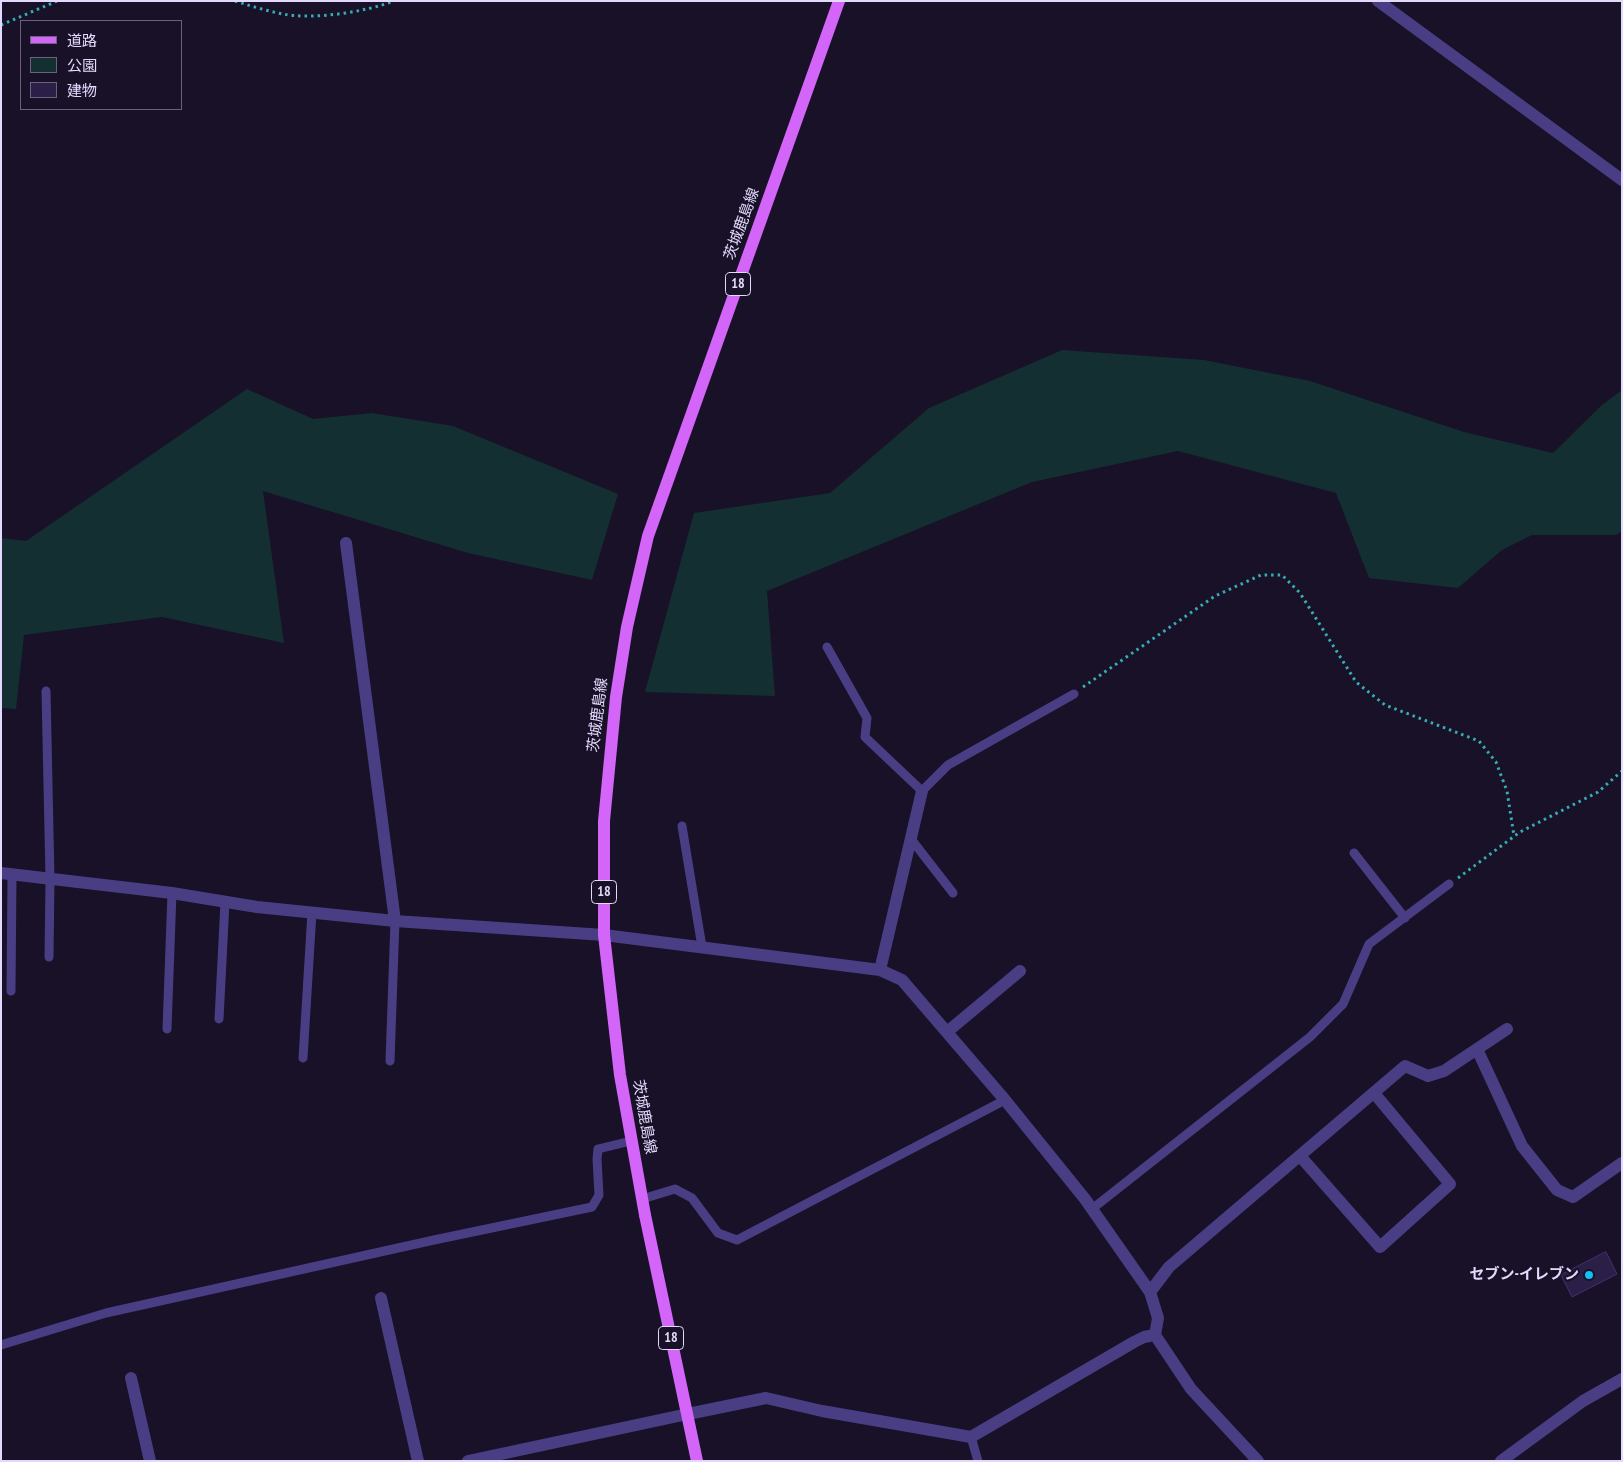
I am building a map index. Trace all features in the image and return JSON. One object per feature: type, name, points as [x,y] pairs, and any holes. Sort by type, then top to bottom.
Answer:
[{"type":"main road","name":"茨城鹿島線","points":[[697,1461],[645,1215],[620,1075],[604,935],[604,821],[610,755],[616,697],[627,627],[648,536],[839,1]]},
{"type":"street","points":[[1378,1],[1622,180]]},
{"type":"street","points":[[346,543],[396,921]]},
{"type":"street","points":[[880,970],[922,791]]},
{"type":"street","points":[[7,874],[172,893],[225,902],[396,921],[604,935],[880,970],[902,980],[1005,1100],[1092,1209],[1150,1292],[1158,1318],[1155,1335],[1191,1389],[1258,1461]]},
{"type":"street","points":[[947,1032],[1020,971]]},
{"type":"street","points":[[1150,1292],[1169,1266],[1405,1066],[1428,1076],[1444,1070],[1507,1029]]},
{"type":"street","points":[[1477,1048],[1522,1146],[1557,1190],[1573,1197],[1622,1163]]},
{"type":"street","points":[[1300,1156],[1380,1247],[1450,1184],[1374,1093]]},
{"type":"street","points":[[381,1298],[418,1461]]},
{"type":"street","points":[[468,1461],[766,1398],[822,1411],[971,1437],[1134,1342],[1144,1337],[1155,1335]]},
{"type":"street","points":[[131,1378],[150,1461]]},
{"type":"street","points":[[1501,1461],[1583,1401],[1622,1379]]},
{"type":"lane","points":[[827,647],[867,718],[865,737],[922,791],[948,765],[1074,694]]},
{"type":"lane","points":[[46,691],[50,879],[49,957]]},
{"type":"lane","points":[[682,826],[702,947]]},
{"type":"lane","points":[[911,839],[954,893]]},
{"type":"lane","points":[[1354,853],[1405,918]]},
{"type":"lane","points":[[7,874],[12,992]]},
{"type":"lane","points":[[1092,1209],[1310,1037],[1343,1004],[1369,944],[1449,884]]},
{"type":"lane","points":[[167,1028],[172,893]]},
{"type":"lane","points":[[219,1019],[225,902]]},
{"type":"lane","points":[[303,1058],[312,912]]},
{"type":"lane","points":[[390,1061],[396,921]]},
{"type":"lane","points":[[642,1199],[676,1189],[692,1198],[718,1233],[737,1240],[1005,1100]]},
{"type":"lane","points":[[1,1345],[106,1313],[592,1208],[599,1194],[598,1149],[631,1141]]},
{"type":"lane","points":[[971,1437],[978,1461]]},
{"type":"path","points":[[1,25],[57,1]]},
{"type":"path","points":[[235,1],[285,14],[324,16],[381,6],[394,1]]},
{"type":"path","points":[[1074,694],[1215,596],[1262,575],[1282,575],[1300,593],[1356,682],[1384,705],[1479,741],[1496,762],[1507,792],[1514,836]]},
{"type":"path","points":[[1449,884],[1514,836],[1598,792],[1622,771]]},
{"type":"green space","points":[[1062,350],[1204,360],[1310,381],[1464,432],[1553,453],[1602,405],[1622,390],[1622,531],[1616,535],[1532,535],[1502,550],[1458,588],[1369,578],[1336,493],[1178,451],[1032,482],[767,591],[775,696],[645,692],[694,513],[830,493],[929,408]]},
{"type":"green space","points":[[247,389],[313,419],[372,413],[453,426],[618,494],[592,580],[468,553],[263,491],[284,643],[162,617],[24,635],[16,709],[1,708],[1,538],[26,541]]},
{"type":"building","name":"セブン-イレブン","points":[[1606,1252],[1617,1274],[1572,1297],[1561,1275]]},
{"type":"place","name":"セブン-イレブン","points":[[1589,1275]]}]
